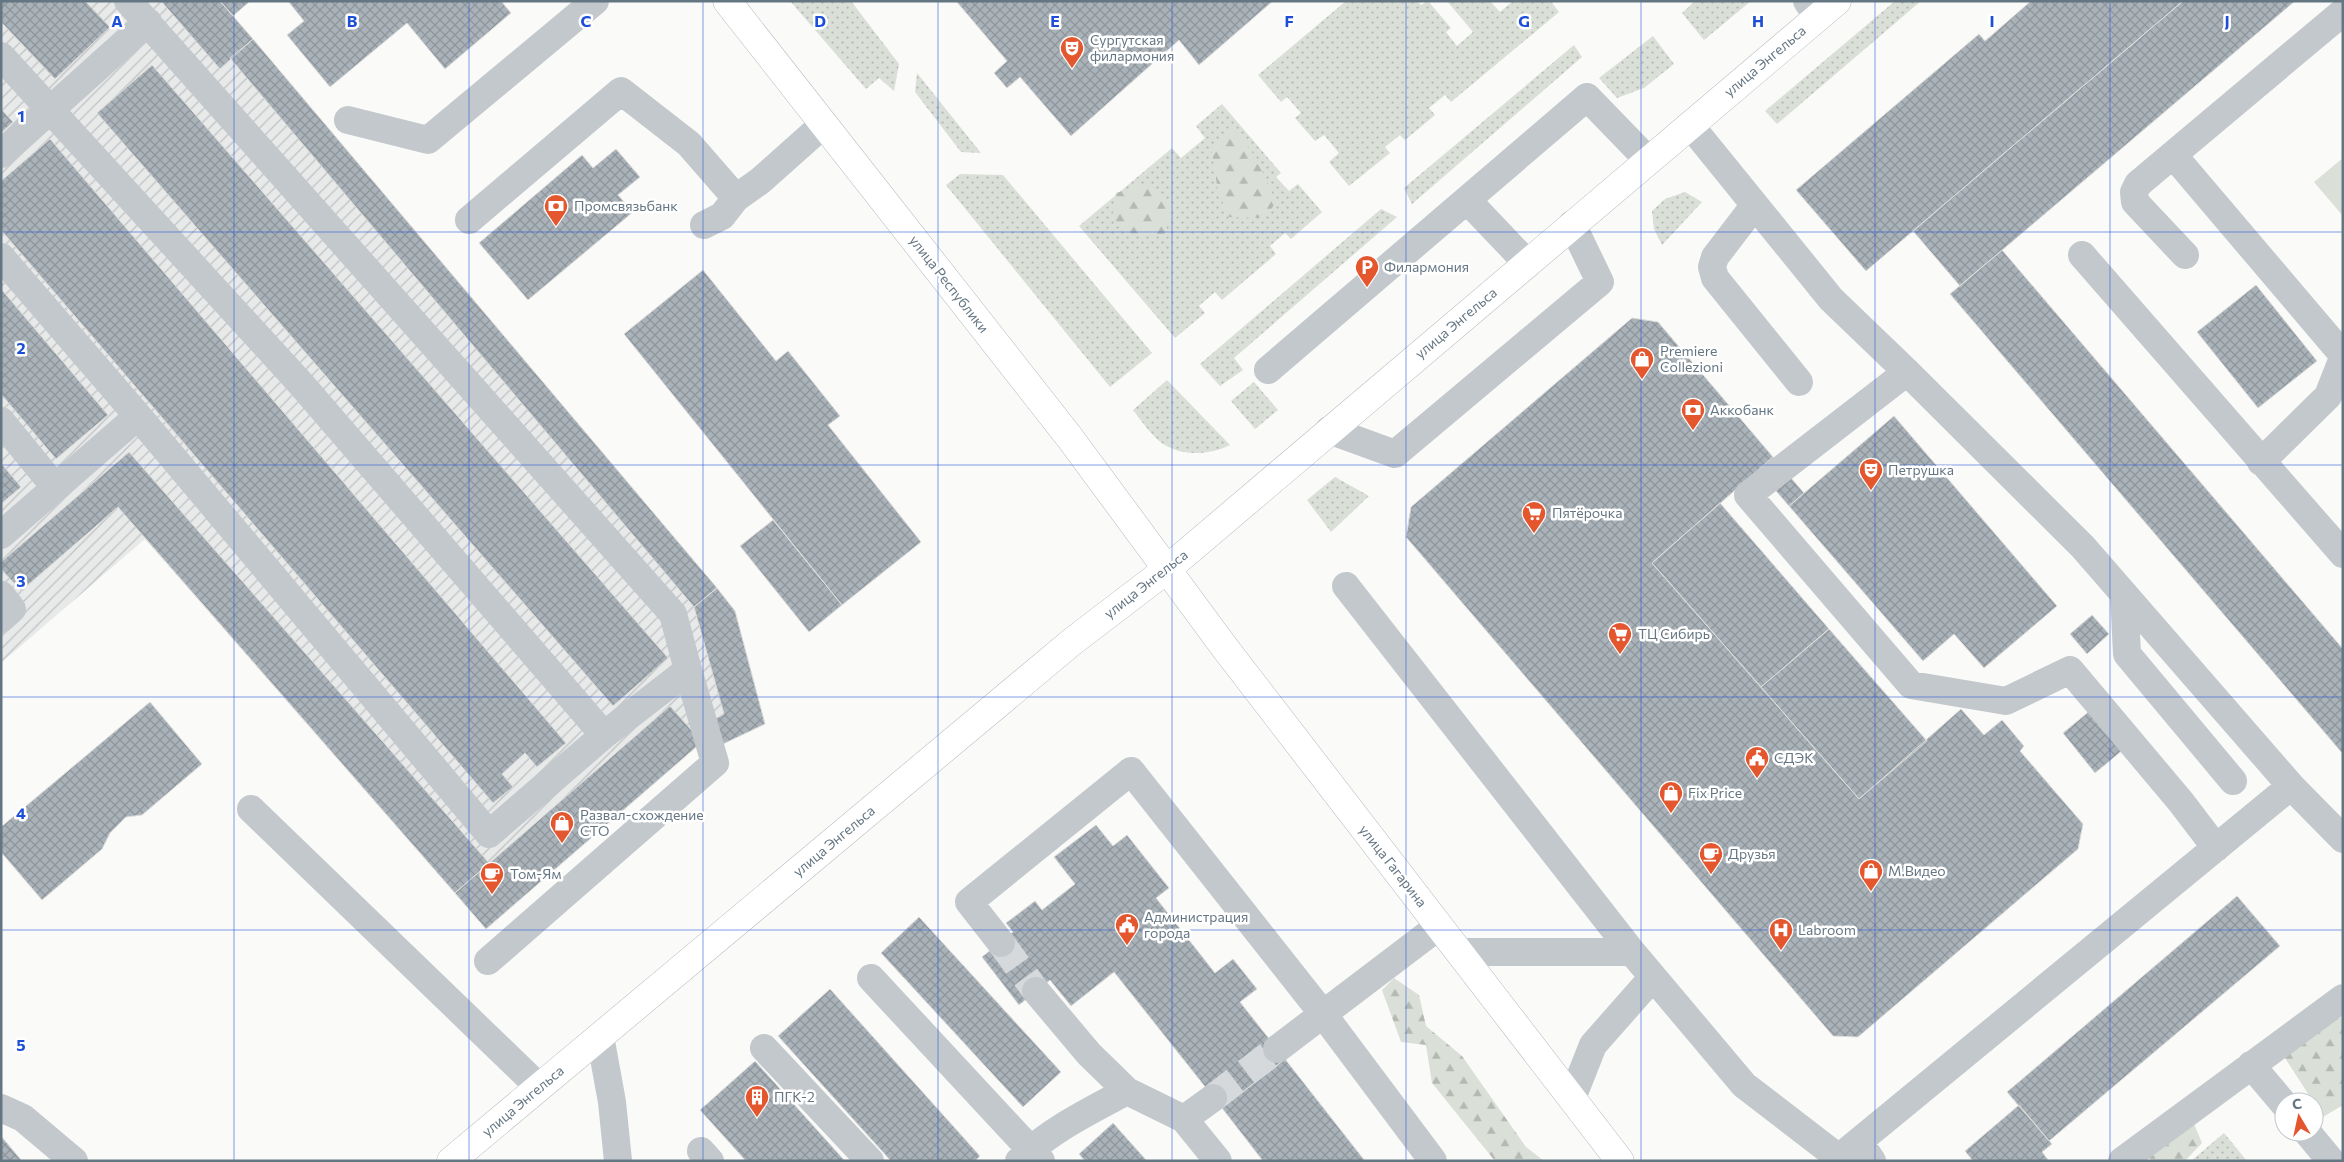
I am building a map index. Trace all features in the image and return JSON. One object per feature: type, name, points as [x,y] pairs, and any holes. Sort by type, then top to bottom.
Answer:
[{"type":"main road","name":"улица Республики","points":[[727,1],[1070,438],[1166,570]]},
{"type":"main road","name":"улица Энгельса","points":[[451,1161],[1073,641],[1166,570],[1690,125],[1820,6]]},
{"type":"main road","name":"улица Гагарина","points":[[1166,570],[1620,1161]]},
{"type":"street","points":[[128,1],[673,614],[715,763],[488,961]]},
{"type":"street","points":[[348,120],[428,140],[595,1]]},
{"type":"street","points":[[2185,255],[2135,202],[2134,192],[2138,184],[2174,156],[2343,12]]},
{"type":"street","points":[[1,154],[148,22]]},
{"type":"street","points":[[1,56],[301,384],[604,735]]},
{"type":"street","points":[[469,220],[621,91],[689,144],[736,198]]},
{"type":"street","points":[[1268,370],[1587,97],[1648,160]]},
{"type":"street","points":[[704,225],[722,216],[736,198],[760,181],[824,124]]},
{"type":"street","points":[[1690,125],[1831,299],[2050,512],[2291,786],[2343,839]]},
{"type":"street","points":[[2174,156],[2343,356],[2328,396],[2261,462]]},
{"type":"street","points":[[1467,200],[1527,263]]},
{"type":"street","points":[[1754,206],[1715,257],[1712,267],[1715,278],[1799,382]]},
{"type":"street","points":[[1329,430],[1395,454],[1600,282],[1572,224]]},
{"type":"street","points":[[2082,255],[2343,554]]},
{"type":"street","points":[[1,257],[138,416],[489,834],[604,735],[688,670]]},
{"type":"street","points":[[1907,372],[1748,495],[1911,685],[2006,701],[2070,670],[2181,802],[2216,848]]},
{"type":"street","points":[[1,535],[138,416]]},
{"type":"street","points":[[1,421],[55,487]]},
{"type":"street","points":[[1346,586],[1632,952],[1744,1085],[1851,1155],[2291,786]]},
{"type":"street","points":[[2124,594],[2126,654],[2233,782]]},
{"type":"street","points":[[1,595],[12,609],[1,619]]},
{"type":"street","points":[[1001,943],[969,902],[1131,771],[1323,1014],[1433,1161]]},
{"type":"street","points":[[251,809],[539,1087]]},
{"type":"street","points":[[1277,1049],[1439,926]]},
{"type":"street","points":[[1461,952],[1632,952]]},
{"type":"street","points":[[1572,1098],[1593,1045],[1653,977]]},
{"type":"street","points":[[870,978],[1030,1157],[1083,1115],[1127,1092]]},
{"type":"street","points":[[1036,991],[1089,1054],[1127,1092],[1184,1119],[1218,1161]]},
{"type":"street","points":[[2122,1161],[2343,998]]},
{"type":"street","points":[[600,1036],[612,1102],[618,1161]]},
{"type":"street","points":[[764,1048],[870,1161]]},
{"type":"street","points":[[2252,1065],[2274,1092]]},
{"type":"street","points":[[1184,1119],[1213,1098]]},
{"type":"street","points":[[1,1108],[23,1118],[74,1161]]},
{"type":"street","points":[[2315,1142],[2331,1161]]},
{"type":"shaded area","points":[[1,1],[220,1],[735,611],[765,724],[723,744],[701,742],[486,929],[145,539],[1,663]]},
{"type":"green space","points":[[790,1],[851,1],[899,64],[894,91],[879,78],[866,89]]},
{"type":"green space","points":[[1346,1],[1417,1],[1421,5],[1428,1],[1451,28],[1446,32],[1457,46],[1473,32],[1447,1],[1490,1],[1500,12],[1513,1],[1554,1],[1552,3],[1559,12],[1451,102],[1445,95],[1429,108],[1435,115],[1405,140],[1400,135],[1385,147],[1390,153],[1349,186],[1329,162],[1339,153],[1324,135],[1315,141],[1295,118],[1301,113],[1287,97],[1281,102],[1258,75]]},
{"type":"green space","points":[[1695,1],[1751,1],[1704,40],[1682,13]]},
{"type":"green space","points":[[1895,1],[1921,1],[1777,124],[1765,111]]},
{"type":"green space","points":[[1653,36],[1674,64],[1644,88],[1617,98],[1599,78]]},
{"type":"green space","points":[[1574,45],[1582,57],[1412,204],[1404,188]]},
{"type":"green space","points":[[917,73],[981,153],[961,152],[915,92]]},
{"type":"green space","points":[[1222,104],[1281,173],[1276,177],[1289,191],[1298,184],[1322,212],[1291,239],[1285,233],[1270,246],[1276,254],[1222,300],[1215,292],[1199,306],[1205,313],[1175,338],[1079,226],[1172,148],[1181,158],[1205,138],[1196,126]]},
{"type":"green space","points":[[1231,125],[1257,159],[1276,202],[1265,218],[1229,217],[1218,191],[1211,147]]},
{"type":"green space","points":[[2343,158],[2343,216],[2314,182]]},
{"type":"green space","points":[[960,174],[1003,175],[1152,353],[1110,387],[946,185]]},
{"type":"green space","points":[[1144,184],[1174,205],[1164,235],[1130,233],[1112,218],[1116,193]]},
{"type":"green space","points":[[1685,192],[1702,202],[1662,245],[1654,229],[1652,211],[1665,199]]},
{"type":"green space","points":[[1381,209],[1397,217],[1234,358],[1243,370],[1220,386],[1200,364]]},
{"type":"green space","points":[[1167,380],[1230,445],[1211,452],[1190,453],[1170,448],[1153,435],[1133,410]]},
{"type":"green space","points":[[1254,382],[1278,410],[1255,429],[1231,401]]},
{"type":"green space","points":[[1335,477],[1369,496],[1331,532],[1307,500]]},
{"type":"green space","points":[[1394,978],[1419,995],[1426,1026],[1462,1056],[1526,1147],[1544,1161],[1495,1161],[1432,1083],[1426,1045],[1401,1042],[1382,990]]},
{"type":"green space","points":[[2343,1017],[2343,1105],[2324,1116],[2324,1092],[2307,1092],[2285,1058],[2316,1026]]},
{"type":"green space","points":[[2192,1119],[2202,1143],[2185,1161],[2152,1161],[2146,1155]]},
{"type":"green space","points":[[2224,1133],[2247,1161],[2191,1161]]},
{"type":"building","points":[[1,1],[85,1],[110,27],[55,79],[1,22]]},
{"type":"building","points":[[161,1],[220,1],[253,39],[220,69]]},
{"type":"building","points":[[220,1],[250,1],[233,16]]},
{"type":"building","points":[[288,1],[501,1],[511,13],[445,69],[407,23],[330,87],[287,35],[304,21]]},
{"type":"building","name":"Сургутская филармония","points":[[956,1],[1273,1],[1199,65],[1179,40],[1071,136],[1020,77],[1007,88],[994,73],[1007,61]]},
{"type":"building","points":[[2031,1],[2183,1],[1866,271],[1796,190],[1979,34],[1985,41]]},
{"type":"building","points":[[2183,1],[2295,1],[1960,286],[1913,231]]},
{"type":"building","points":[[253,39],[717,588],[694,607],[230,58]]},
{"type":"building","points":[[152,65],[668,658],[613,706],[97,113]]},
{"type":"building","points":[[1,109],[13,122],[1,133]]},
{"type":"building","points":[[50,139],[566,743],[537,767],[525,753],[502,774],[513,787],[493,803],[1,230],[1,181]]},
{"type":"building","name":"Промсвязьбанк","points":[[616,149],[640,177],[618,195],[633,212],[528,300],[479,243],[582,155],[593,168]]},
{"type":"building","points":[[2002,250],[2343,649],[2343,754],[1950,294]]},
{"type":"building","points":[[703,270],[776,361],[788,351],[840,416],[828,425],[921,542],[842,605],[624,334]]},
{"type":"building","points":[[2256,285],[2317,361],[2258,408],[2197,332]]},
{"type":"building","points":[[1,289],[108,415],[56,459],[1,394]]},
{"type":"building","name":"ТЦ Сибирь","points":[[1632,318],[1658,322],[1773,457],[1652,563],[1859,799],[1961,709],[1984,735],[2002,720],[2024,746],[2020,751],[2083,824],[2078,849],[1858,1037],[1833,1036],[1406,537],[1411,507]]},
{"type":"building","points":[[1894,416],[2057,606],[1984,668],[1954,634],[1923,661],[1789,506]]},
{"type":"building","points":[[129,452],[489,863],[455,893],[118,507],[21,591],[1,569],[1,562]]},
{"type":"building","points":[[1773,457],[1804,493],[1789,506],[1758,470]]},
{"type":"building","points":[[1,463],[21,487],[1,504]]},
{"type":"building","points":[[1720,503],[1829,629],[1761,687],[1652,563]]},
{"type":"building","points":[[773,520],[842,605],[809,632],[740,546]]},
{"type":"building","points":[[717,588],[735,611],[765,724],[723,744],[711,721],[724,714],[694,607]]},
{"type":"building","points":[[2092,615],[2109,634],[2087,654],[2070,634]]},
{"type":"building","points":[[1829,629],[1927,741],[1859,799],[1761,687]]},
{"type":"building","points":[[150,702],[202,764],[142,815],[126,817],[110,833],[102,849],[42,900],[1,852],[1,827]]},
{"type":"building","points":[[670,706],[702,742],[486,929],[455,893]]},
{"type":"building","points":[[2092,709],[2124,749],[2095,773],[2063,733]]},
{"type":"building","points":[[1096,825],[1113,846],[1127,835],[1169,888],[1156,898],[1215,973],[1233,959],[1257,989],[1240,1002],[1285,1059],[1222,1108],[1114,972],[1071,1006],[1050,980],[1019,1005],[982,957],[1013,932],[1006,923],[1035,901],[1042,910],[1075,884],[1054,857]]},
{"type":"building","points":[[2237,896],[2280,946],[2049,1141],[2007,1092]]},
{"type":"building","points":[[919,917],[1061,1072],[1023,1107],[881,953]]},
{"type":"building","points":[[830,989],[980,1156],[975,1161],[891,1161],[778,1036]]},
{"type":"building","points":[[1285,1059],[1365,1161],[1263,1161],[1222,1108]]},
{"type":"building","name":"ПГК-2","points":[[755,1061],[845,1161],[746,1161],[700,1110]]},
{"type":"building","points":[[2019,1105],[2052,1144],[2042,1152],[2049,1161],[1973,1161],[1965,1151]]},
{"type":"building","points":[[1113,1123],[1147,1161],[1085,1161],[1079,1154]]},
{"type":"building","points":[[1,1136],[22,1161],[1,1161]]},
{"type":"tunnel","points":[[1001,943],[1036,991]]},
{"type":"tunnel","points":[[1213,1098],[1277,1049]]},
{"type":"place","name":"Сургутская филармония","points":[[1072,69]]},
{"type":"place","name":"Промсвязьбанк","points":[[556,227]]},
{"type":"place","name":"Филармония","points":[[1367,288]]},
{"type":"place","name":"Premiere Collezioni","points":[[1642,380]]},
{"type":"place","name":"Аккобанк","points":[[1693,431]]},
{"type":"place","name":"Петрушка","points":[[1871,491]]},
{"type":"place","name":"Пятёрочка","points":[[1534,534]]},
{"type":"place","name":"ТЦ Сибирь","points":[[1620,655]]},
{"type":"place","name":"СДЭК","points":[[1757,779]]},
{"type":"place","name":"Fix Price","points":[[1671,814]]},
{"type":"place","name":"Развал-схождение СТО","points":[[562,844]]},
{"type":"place","name":"Друзья","points":[[1711,875]]},
{"type":"place","name":"М.Видео","points":[[1871,892]]},
{"type":"place","name":"Том-Ям","points":[[492,895]]},
{"type":"place","name":"Администрация города","points":[[1127,946]]},
{"type":"place","name":"Labroom","points":[[1781,951]]},
{"type":"place","name":"ПГК-2","points":[[757,1118]]}]
